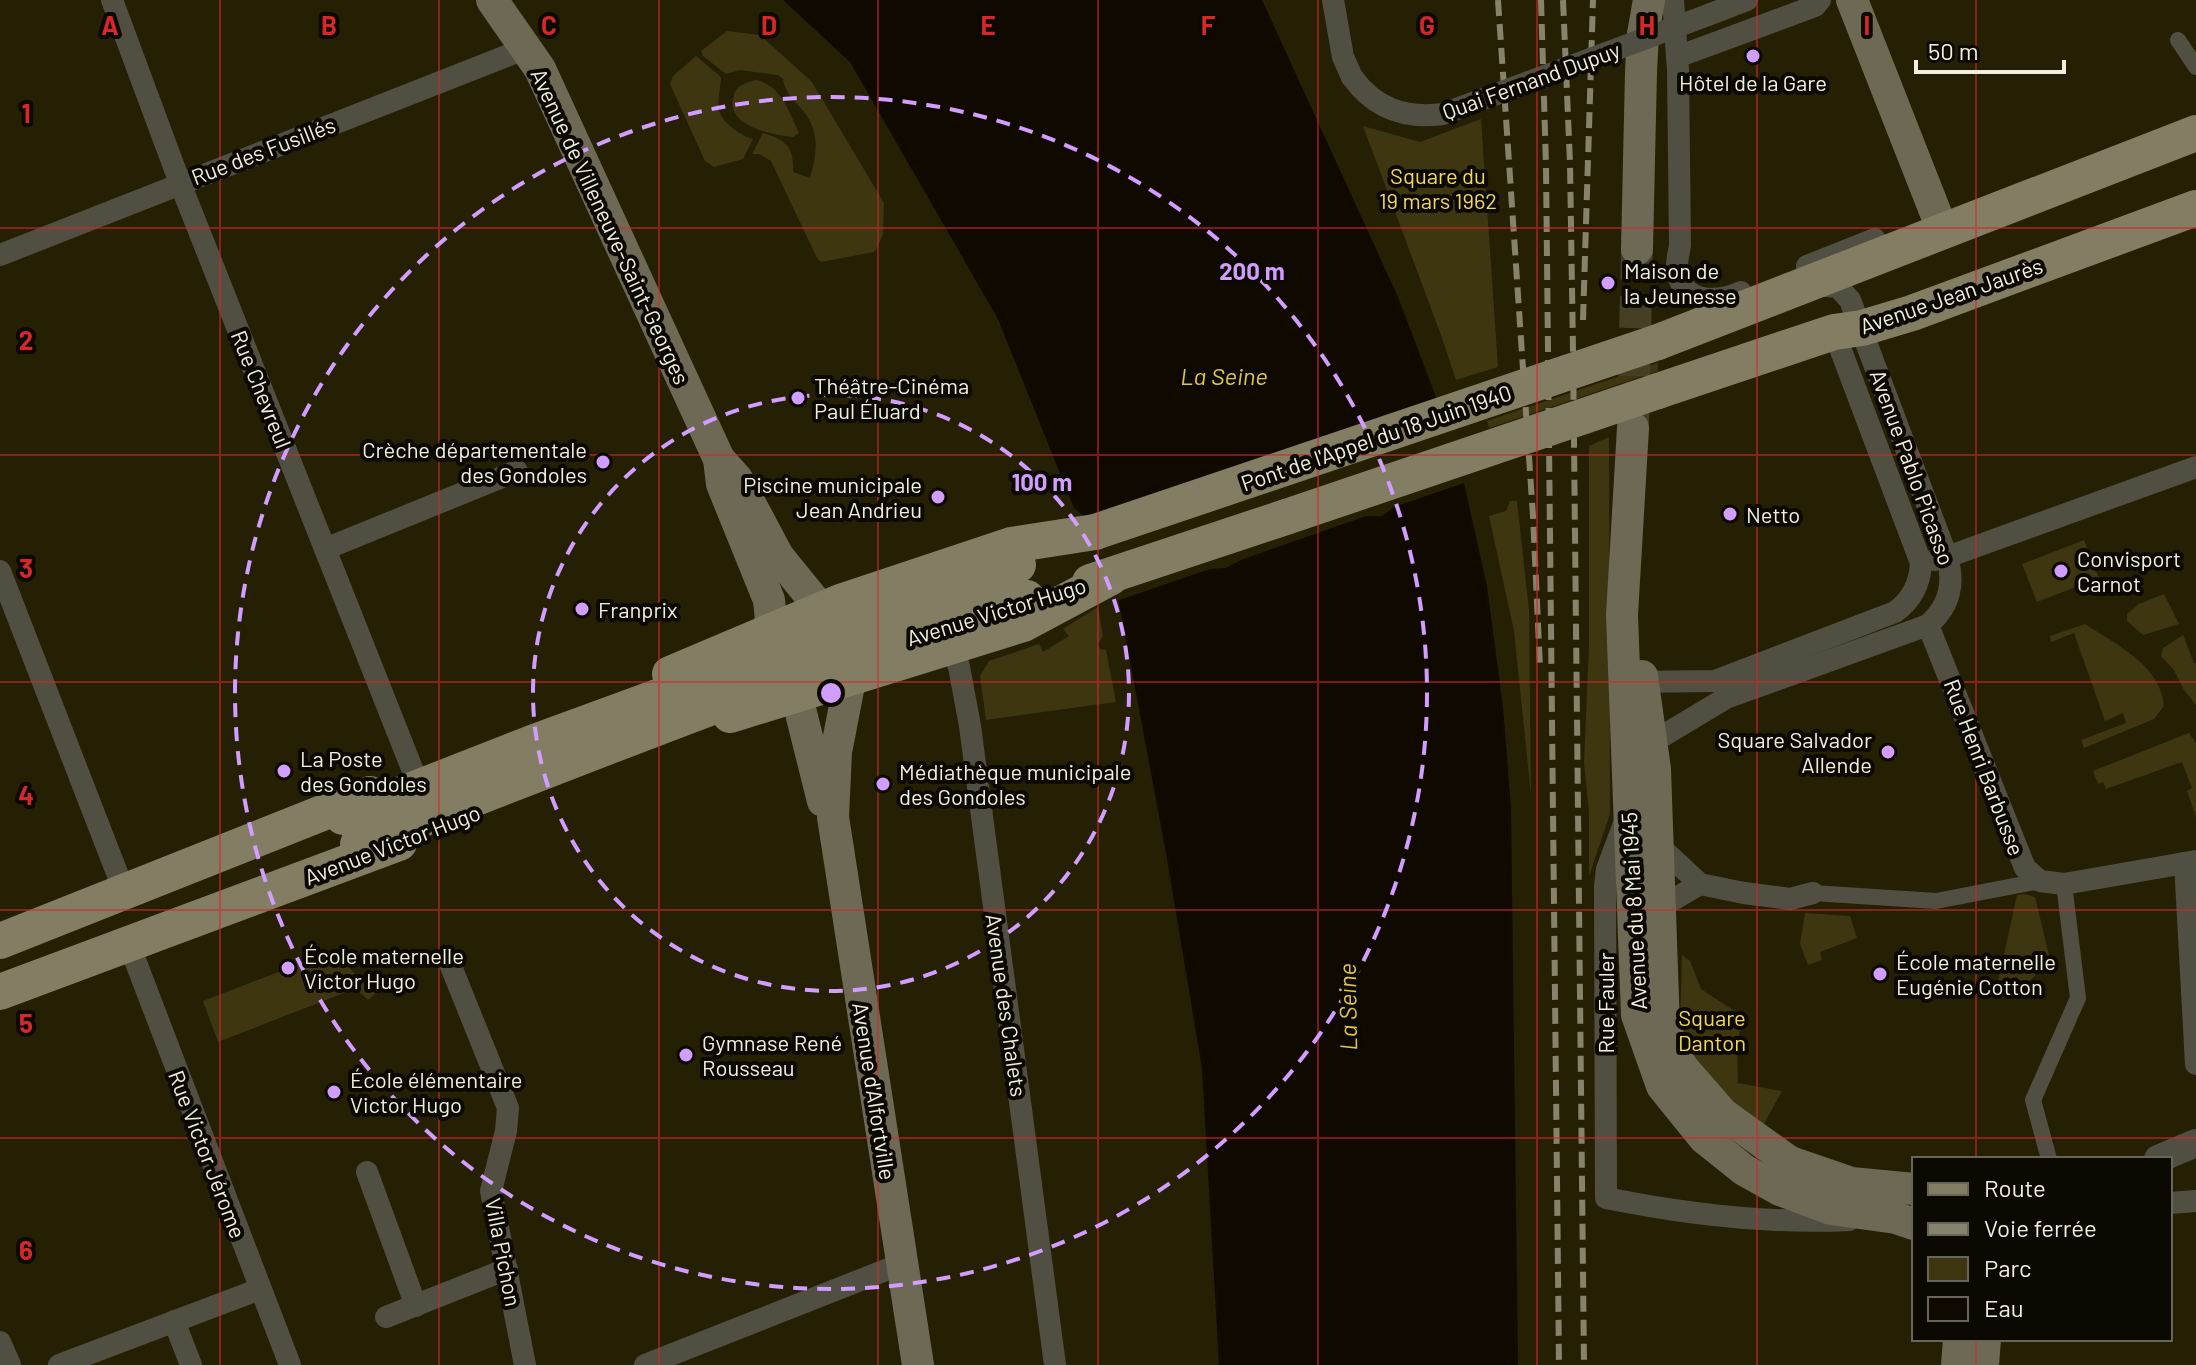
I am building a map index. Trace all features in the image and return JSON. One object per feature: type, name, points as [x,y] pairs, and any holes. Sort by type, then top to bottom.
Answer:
[{"type":"main road","name":"Avenue de Villeneuve-Saint-Georges","points":[[492,0],[540,69],[719,459],[737,479],[778,556],[821,609]]},
{"type":"main road","points":[[1637,249],[1641,72],[1649,0]]},
{"type":"main road","points":[[1852,0],[1932,234]]},
{"type":"main road","points":[[1800,286],[2196,133]]},
{"type":"main road","name":"Avenue Jean Jaurès","points":[[1111,577],[1785,348],[1912,313],[2196,208]]},
{"type":"main road","name":"Pont de l'Appel du 18 Juin 1940","points":[[1095,532],[1658,342],[1800,286]]},
{"type":"main road","name":"Avenue du 8 Mai 1945","points":[[1633,428],[1622,601],[1639,745],[1628,812],[1637,1015],[1662,1086],[1704,1138],[1744,1170],[1780,1190],[1831,1209],[1905,1221]]},
{"type":"main road","name":"Avenue de Villeneuve-Saint-Georges","points":[[719,459],[722,484],[769,600],[772,631],[797,697]]},
{"type":"main road","name":"Avenue Victor Hugo","points":[[0,941],[712,658],[821,609],[1011,545],[1095,532]]},
{"type":"main road","name":"Avenue Victor Hugo","points":[[274,889],[350,830],[630,707],[924,601],[1095,532]]},
{"type":"main road","name":"Avenue Victor Hugo","points":[[0,992],[138,942],[661,740],[1034,619],[1111,577]]},
{"type":"main road","name":"Avenue Victor Hugo","points":[[274,833],[350,830],[640,734],[849,657],[1015,602],[1111,577]]},
{"type":"main road","points":[[821,609],[832,628],[850,680]]},
{"type":"main road","name":"Avenue d'Alfortville","points":[[850,680],[836,752],[833,817],[918,1365]]},
{"type":"main road","name":"Avenue d'Alfortville","points":[[797,697],[812,751],[817,786],[833,817]]},
{"type":"main road","name":"Avenue du 8 Mai 1945","points":[[1639,745],[1655,769],[1664,1027],[1682,1067],[1723,1114],[1790,1162],[1851,1183],[1912,1189]]},
{"type":"main road","points":[[1957,1365],[1959,1341]]},
{"type":"main road","points":[[1983,1365],[1985,1341]]},
{"type":"street","name":"Rue Chevreul","points":[[112,0],[180,183],[415,776]]},
{"type":"street","name":"Quai Fernand Dupuy","points":[[1333,0],[1343,57],[1352,77],[1372,100],[1395,112],[1420,116],[1443,114],[1747,0]]},
{"type":"street","points":[[1673,0],[1680,245],[1677,270],[1685,287],[1697,296],[1716,301],[1896,232],[1932,234]]},
{"type":"street","points":[[1677,57],[1815,6],[1820,0]]},
{"type":"street","points":[[2178,40],[2196,67]]},
{"type":"street","name":"Rue des Fusillés","points":[[0,255],[527,48]]},
{"type":"street","name":"Avenue Pablo Picasso","points":[[1633,682],[1715,681],[1895,612],[1907,604],[1920,577],[1921,563],[1848,330],[1850,300],[1838,287],[1800,286]]},
{"type":"street","name":"Avenue Pablo Picasso","points":[[1848,330],[1951,571],[1951,592],[1938,617],[1928,625]]},
{"type":"street","points":[[1921,563],[1947,557],[2196,467]]},
{"type":"street","points":[[325,549],[517,471]]},
{"type":"street","points":[[0,571],[119,878],[116,894]]},
{"type":"street","points":[[1639,745],[1726,698],[1928,625]]},
{"type":"street","name":"Rue Henri Barbusse","points":[[1928,625],[2025,868],[2040,881]]},
{"type":"street","name":"Avenue des Chalets","points":[[952,647],[970,726],[1055,1365]]},
{"type":"street","name":"Rue Fauler","points":[[1628,812],[1607,869],[1605,886],[1606,1198],[1683,1211],[1803,1222],[1905,1221]]},
{"type":"street","points":[[1658,845],[1700,884],[1790,899],[1813,893],[1936,901],[2040,881],[2064,884],[2191,862],[2196,1064]]},
{"type":"street","points":[[1659,908],[1700,884]]},
{"type":"street","points":[[2048,1157],[2033,1100],[2078,998],[2064,884]]},
{"type":"street","name":"Rue Victor Jérome","points":[[138,942],[134,950],[135,960],[290,1365]]},
{"type":"street","name":"Villa Pichon","points":[[448,959],[508,1108],[506,1131],[491,1191],[525,1365]]},
{"type":"street","points":[[2163,1157],[2196,1143]]},
{"type":"street","points":[[367,1172],[416,1306]]},
{"type":"street","points":[[2172,1203],[2196,1201]]},
{"type":"street","points":[[645,1365],[901,1264]]},
{"type":"street","points":[[386,1317],[507,1269]]},
{"type":"street","points":[[59,1365],[260,1289]]},
{"type":"street","points":[[174,1321],[191,1365]]},
{"type":"street","points":[[0,1342],[10,1365]]},
{"type":"green space","points":[[727,31],[760,35],[812,82],[884,203],[883,234],[874,252],[821,262],[817,258],[771,161],[759,154],[752,154],[763,133],[771,136],[787,146],[793,172],[810,178],[816,147],[814,131],[778,75],[740,70],[726,74],[703,56],[701,51]]},
{"type":"green space","points":[[696,56],[721,77],[719,106],[723,119],[737,132],[753,139],[743,159],[714,167],[705,161],[670,84],[673,76]]},
{"type":"green space","points":[[756,80],[778,93],[799,133],[793,137],[754,128],[737,116],[733,109],[736,91]]},
{"type":"green space","name":"Square du 19 mars 1962","points":[[1481,119],[1498,367],[1456,380],[1363,126],[1420,142]]},
{"type":"green space","points":[[1658,363],[1658,371],[1489,428],[1487,421]]},
{"type":"green space","points":[[1609,437],[1610,814],[1589,876],[1589,811],[1584,763],[1589,645],[1589,446]]},
{"type":"green space","points":[[1510,501],[1517,501],[1529,610],[1531,795],[1514,631],[1489,516],[1506,511]]},
{"type":"green space","name":"Convisport Carnot","points":[[2084,540],[2099,578],[2037,602],[2022,564]]},
{"type":"green space","points":[[2164,594],[2179,624],[2143,635],[2127,621],[2127,614],[2139,604]]},
{"type":"green space","points":[[1098,607],[1103,636],[1098,644],[1100,649],[1106,650],[1116,702],[986,720],[980,676],[989,661],[1039,644],[1043,652],[1069,636],[1063,629]]},
{"type":"green space","points":[[2085,624],[2146,667],[2161,692],[2164,706],[2154,719],[2084,748],[2081,740],[2126,723],[2123,713],[2105,721],[2074,633],[2051,642],[2050,636]]},
{"type":"green space","points":[[2183,635],[2196,663],[2196,705],[2174,670],[2161,656],[2163,648]]},
{"type":"green space","points":[[2189,733],[2196,743],[2196,817],[2187,791],[2192,788],[2182,762],[2106,789],[2103,782],[2098,784],[2093,771]]},
{"type":"green space","points":[[2017,895],[2035,897],[2050,959],[2030,981],[1995,995]]},
{"type":"green space","points":[[1805,913],[1850,916],[1857,938],[1820,952],[1822,960],[1808,965],[1800,944]]},
{"type":"green space","points":[[333,951],[375,994],[368,1000],[357,990],[349,991],[218,1042],[203,1001]]},
{"type":"green space","name":"Square Danton","points":[[1682,955],[1690,961],[1701,989],[1742,1016],[1737,1048],[1738,1083],[1782,1091],[1760,1131],[1699,1066],[1680,1026]]},
{"type":"water","name":"La Seine","points":[[783,0],[1262,0],[1398,297],[1463,479],[1487,586],[1503,707],[1511,808],[1518,1365],[1219,1365],[1202,1068],[1118,597],[1092,523],[1074,508],[998,319],[850,62]]},
{"type":"pier","points":[[1440,398],[1467,482],[1394,507],[1382,516],[1366,516],[1226,568],[1210,569],[1114,602],[1089,526],[1092,516]]},
{"type":"tunnel","points":[[1633,424],[1637,249]]},
{"type":"railway","points":[[1498,0],[1533,516],[1540,667]]},
{"type":"railway","points":[[1541,0],[1546,166],[1559,1365]]},
{"type":"railway","points":[[1563,0],[1573,350],[1584,1365]]},
{"type":"railway","points":[[1583,320],[1593,0]]},
{"type":"place","name":"Hôtel de la Gare","points":[[1753,56]]},
{"type":"place","name":"Maison de la Jeunesse","points":[[1608,283]]},
{"type":"place","name":"Théâtre-Cinéma Paul Éluard","points":[[798,398]]},
{"type":"place","name":"Crèche départementale des Gondoles","points":[[603,462]]},
{"type":"place","name":"Piscine municipale Jean Andrieu","points":[[938,497]]},
{"type":"place","name":"Netto","points":[[1730,514]]},
{"type":"place","name":"Convisport Carnot","points":[[2061,571]]},
{"type":"place","name":"Franprix","points":[[582,609]]},
{"type":"place","name":"Square Salvador Allende","points":[[1888,752]]},
{"type":"place","name":"La Poste des Gondoles","points":[[284,771]]},
{"type":"place","name":"Médiathèque municipale des Gondoles","points":[[883,784]]},
{"type":"place","name":"École maternelle Victor Hugo","points":[[288,968]]},
{"type":"place","name":"École maternelle Eugénie Cotton","points":[[1880,974]]},
{"type":"place","name":"Gymnase René Rousseau","points":[[686,1055]]},
{"type":"place","name":"École élémentaire Victor Hugo","points":[[334,1092]]}]
